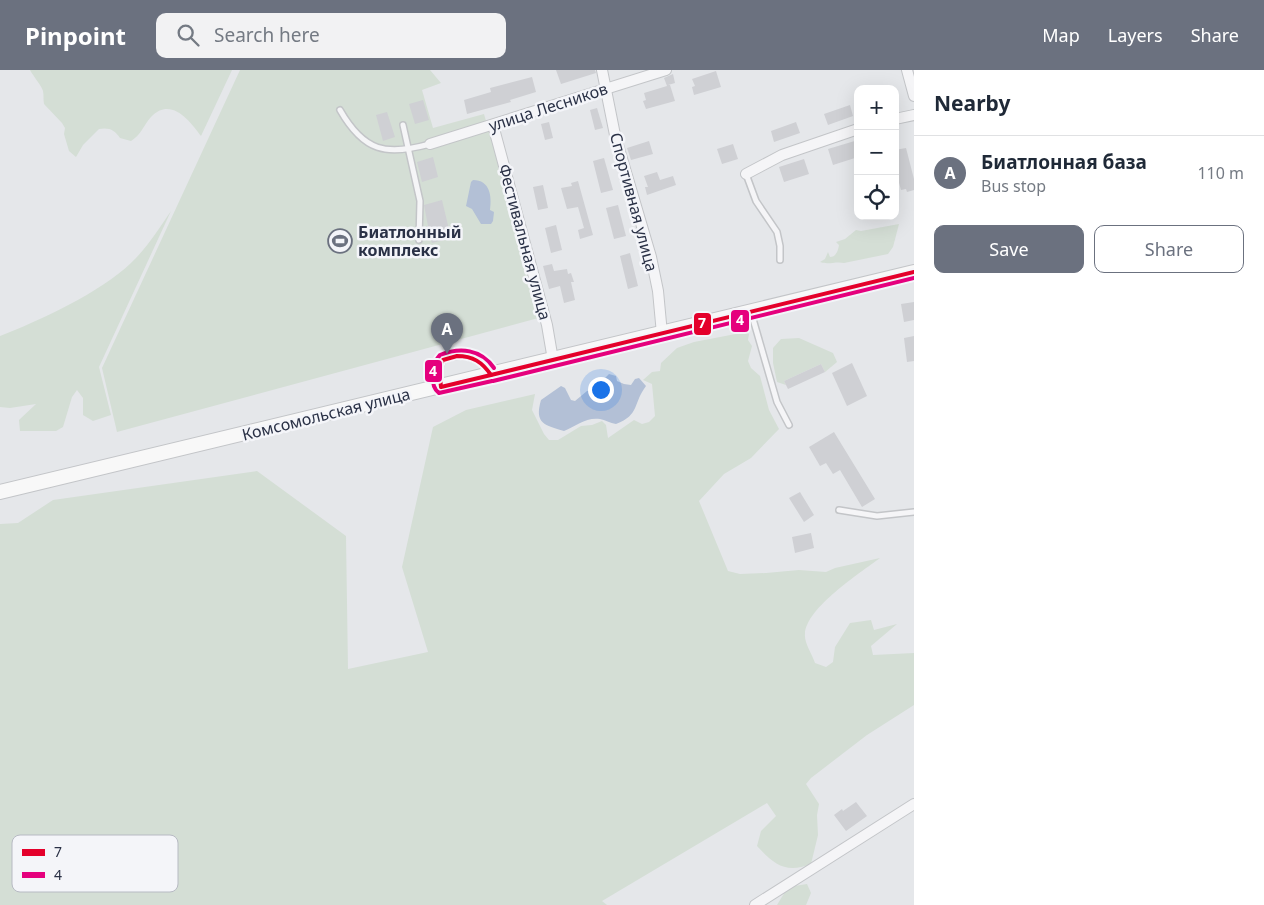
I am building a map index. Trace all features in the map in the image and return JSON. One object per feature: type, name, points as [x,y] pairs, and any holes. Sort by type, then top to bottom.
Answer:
[{"type":"main road","name":"Комсомольская улица","points":[[0,492],[914,272]]},
{"type":"street","name":"Спортивная улица","points":[[602,70],[615,136],[650,256],[658,291],[662,334]]},
{"type":"street","points":[[906,70],[914,96]]},
{"type":"street","name":"улица Лесников","points":[[430,144],[662,71]]},
{"type":"street","points":[[899,118],[914,115]]},
{"type":"street","name":"Фестивальная улица","points":[[492,125],[547,325],[553,360]]},
{"type":"street","points":[[746,174],[782,155],[855,130]]},
{"type":"street","points":[[755,905],[914,804]]},
{"type":"lane","points":[[340,110],[355,132],[373,145],[384,149],[408,150],[430,144]]},
{"type":"lane","points":[[403,125],[420,201],[419,240]]},
{"type":"lane","points":[[746,174],[756,201],[777,232],[780,260]]},
{"type":"lane","points":[[751,312],[775,397],[789,425]]},
{"type":"lane","points":[[441,387],[439,368],[443,360],[460,355],[475,358],[491,375]]},
{"type":"lane","points":[[839,510],[877,516],[914,512]]},
{"type":"shaded area","points":[[30,70],[232,70],[201,136],[186,118],[173,110],[166,109],[158,111],[151,117],[140,133],[131,141],[120,138],[116,133],[106,128],[99,129],[83,145],[76,157],[69,151],[64,134],[65,128],[44,104],[42,89]]},
{"type":"shaded area","name":"Биатлонный комплекс","points":[[240,70],[430,70],[441,83],[422,90],[433,128],[484,114],[542,317],[117,432],[102,368]]},
{"type":"shaded area","points":[[171,211],[99,367],[111,415],[93,421],[83,415],[83,398],[77,390],[72,397],[63,427],[56,431],[20,431],[19,420],[36,404],[10,408],[0,407],[0,336],[69,305],[103,285],[131,263]]},
{"type":"shaded area","points":[[899,224],[893,247],[888,254],[844,263],[820,262],[825,259],[828,252],[830,257],[835,255],[839,245],[836,242],[845,239],[856,230],[861,231]]},
{"type":"shaded area","points":[[746,332],[749,334],[748,340],[752,346],[748,361],[751,368],[760,376],[769,410],[779,429],[751,458],[724,474],[699,501],[728,571],[740,574],[799,570],[826,572],[835,568],[880,558],[835,592],[814,613],[805,634],[807,645],[815,663],[826,667],[833,662],[835,647],[850,623],[871,620],[874,630],[897,624],[871,646],[873,655],[914,653],[914,705],[867,735],[811,778],[806,784],[819,804],[817,815],[818,835],[811,864],[794,868],[781,866],[769,858],[757,846],[761,831],[776,816],[767,803],[602,901],[607,905],[0,905],[0,524],[18,523],[53,500],[257,471],[346,536],[348,669],[428,652],[402,567],[433,427],[466,410],[535,394],[532,410],[549,440],[558,440],[581,426],[592,425],[602,421],[606,425],[608,438],[634,420],[642,424],[649,422],[655,416],[652,384],[643,380],[652,372],[660,371],[661,363],[677,348],[694,342]]},
{"type":"shaded area","points":[[799,338],[833,353],[837,362],[825,372],[821,364],[784,381],[786,385],[777,382],[773,363],[773,348],[781,339]]},
{"type":"shaded area","points":[[807,884],[811,893],[806,905],[777,905],[788,887]]},
{"type":"water","points":[[473,180],[483,183],[489,190],[491,199],[490,210],[494,212],[491,224],[481,224],[472,209],[466,206]]},
{"type":"water","points":[[609,374],[616,376],[617,381],[631,385],[635,379],[639,378],[646,386],[633,413],[629,417],[616,424],[600,419],[590,419],[564,431],[547,425],[540,419],[539,408],[541,400],[561,386],[565,388],[571,400],[575,401],[587,391],[600,388],[602,381]]},
{"type":"building","points":[[556,70],[595,70],[596,73],[561,84]]},
{"type":"building","points":[[716,71],[721,87],[694,95],[692,87],[695,86],[692,79]]},
{"type":"building","points":[[673,74],[675,83],[668,85],[670,85],[675,101],[646,109],[643,101],[646,100],[644,93],[667,86],[664,78]]},
{"type":"building","points":[[532,77],[536,92],[510,100],[511,102],[467,114],[464,100],[491,92],[490,88]]},
{"type":"building","points":[[423,100],[429,120],[415,124],[409,104]]},
{"type":"building","points":[[850,105],[853,116],[828,125],[824,114]]},
{"type":"building","points":[[597,108],[603,128],[595,130],[590,110]]},
{"type":"building","points":[[387,112],[395,137],[383,141],[376,115]]},
{"type":"building","points":[[549,122],[553,138],[545,140],[541,124]]},
{"type":"building","points":[[796,122],[800,133],[774,142],[771,131]]},
{"type":"building","points":[[649,141],[653,154],[631,160],[627,148]]},
{"type":"building","points":[[854,141],[854,158],[833,165],[828,149]]},
{"type":"building","points":[[733,144],[738,159],[722,164],[717,149]]},
{"type":"building","points":[[906,148],[914,179],[914,190],[907,192],[906,189],[901,190],[899,183],[899,149]]},
{"type":"building","points":[[433,157],[438,177],[422,182],[417,162]]},
{"type":"building","points":[[604,158],[613,190],[601,193],[593,161]]},
{"type":"building","points":[[804,159],[809,174],[784,182],[779,167]]},
{"type":"building","points":[[657,172],[660,180],[673,176],[676,185],[647,195],[645,187],[648,187],[644,176]]},
{"type":"building","points":[[578,181],[593,235],[580,239],[578,230],[584,228],[578,207],[567,209],[561,188],[572,186],[571,183]]},
{"type":"building","points":[[543,185],[548,208],[538,210],[533,187]]},
{"type":"building","points":[[442,200],[451,238],[432,243],[426,226],[428,226],[424,205]]},
{"type":"building","points":[[618,205],[626,236],[614,239],[606,208]]},
{"type":"building","points":[[556,225],[562,250],[551,253],[545,228]]},
{"type":"building","points":[[630,253],[638,286],[628,289],[620,256]]},
{"type":"building","points":[[552,264],[554,271],[567,269],[568,274],[571,273],[574,282],[571,282],[575,300],[564,303],[560,286],[549,289],[543,266]]},
{"type":"building","points":[[914,302],[914,320],[904,322],[901,304]]},
{"type":"building","points":[[914,336],[914,361],[907,362],[904,338]]},
{"type":"building","points":[[852,363],[867,396],[847,406],[832,373]]},
{"type":"building","points":[[821,364],[825,372],[788,389],[784,381]]},
{"type":"building","points":[[834,432],[875,499],[862,507],[840,470],[833,474],[826,463],[820,466],[809,447]]},
{"type":"building","points":[[800,492],[814,515],[804,522],[789,498]]},
{"type":"building","points":[[811,533],[814,548],[795,553],[792,537]]},
{"type":"building","points":[[856,802],[867,816],[846,831],[834,815]]},
{"type":"transit line","name":"7","points":[[491,375],[914,272]]},
{"type":"transit line","name":"4","points":[[493,381],[914,278]]},
{"type":"transit line","name":"4","points":[[492,381],[439,393],[434,385],[433,374],[435,363],[440,355],[455,351],[476,353],[494,368]]},
{"type":"transit line","name":"7","points":[[457,356],[468,357],[477,361],[491,375],[441,387],[439,368],[443,360],[457,356]]},
{"type":"place","name":"Биатлонный комплекс","points":[[340,241]]},
{"type":"place","name":"Биатлонная база","points":[[447,354]]}]
